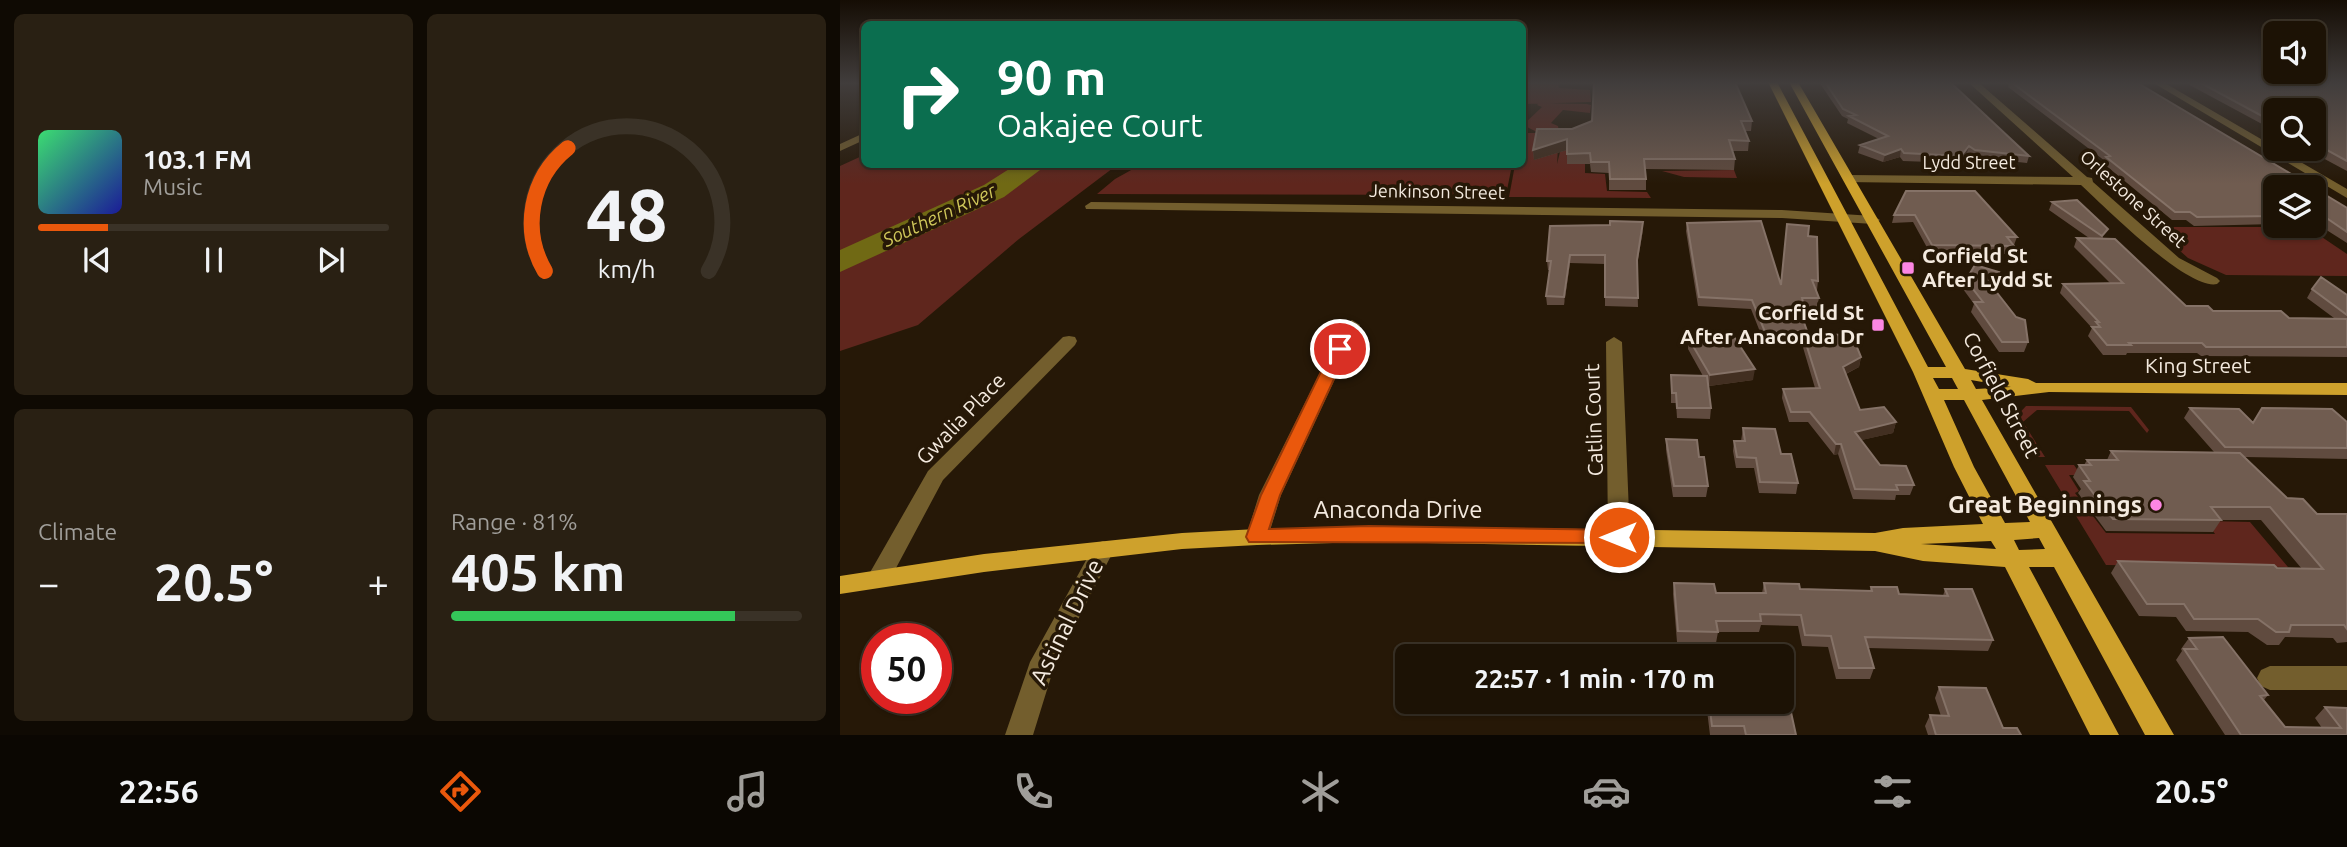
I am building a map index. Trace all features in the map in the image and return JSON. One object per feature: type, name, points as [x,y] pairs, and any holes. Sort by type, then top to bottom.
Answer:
[{"type":"main road","points":[[1789,116],[1933,394],[1964,467],[2000,530],[2105,735]]},
{"type":"main road","name":"Corfield Street","points":[[1813,116],[1973,396],[2043,530],[2160,735]]},
{"type":"main road","name":"King Street","points":[[1922,372],[1959,373],[2049,387]]},
{"type":"main road","name":"King Street","points":[[1933,394],[1973,396],[2049,387],[2347,389]]},
{"type":"main road","name":"Anaconda Drive","points":[[840,584],[880,576],[1102,550],[1257,537],[1369,534],[1875,542],[1903,536],[2043,530]]},
{"type":"main road","name":"Anaconda Drive","points":[[1875,542],[1904,550],[1978,559],[2060,558]]},
{"type":"street","name":"Orlestone Street","points":[[2013,116],[2174,261],[2212,281]]},
{"type":"street","points":[[2215,116],[2347,194]]},
{"type":"street","points":[[840,133],[861,134]]},
{"type":"street","points":[[840,148],[861,136]]},
{"type":"street","name":"Lydd Street","points":[[1850,179],[2088,181]]},
{"type":"street","name":"Jenkinson Street","points":[[1091,206],[1870,214]]},
{"type":"street","points":[[1257,537],[1270,495],[1352,325]]},
{"type":"street","name":"Gwalia Place","points":[[880,576],[935,475],[1069,341]]},
{"type":"street","name":"Catlin Court","points":[[1614,342],[1619,537]]},
{"type":"street","name":"Astinal Drive","points":[[1020,735],[1043,662],[1102,550]]},
{"type":"street","points":[[2270,678],[2347,678]]},
{"type":"shaded area","points":[[1532,116],[1557,116],[1551,123],[1558,126],[1559,132],[1537,132],[1526,126],[1526,122]]},
{"type":"shaded area","points":[[1526,133],[1537,133],[1534,148],[1558,148],[1557,164],[1561,148],[1585,151],[1585,173],[1605,174],[1607,191],[1647,192],[1651,198],[1509,197],[1514,168],[1526,168]]},
{"type":"shaded area","points":[[861,156],[861,168],[1113,168],[1019,239],[918,325],[840,351],[840,166]]},
{"type":"shaded area","points":[[1135,168],[1511,168],[1506,195],[1097,194],[1115,179]]},
{"type":"shaded area","points":[[1734,170],[1737,178],[1684,177],[1662,171]]},
{"type":"shaded area","points":[[2153,227],[2263,227],[2263,238],[2323,238],[2347,254],[2347,276],[2226,275],[2188,258]]},
{"type":"shaded area","points":[[2026,406],[2131,407],[2149,430],[2147,433],[2129,411],[2037,410],[2023,422],[2045,457],[2037,457],[2014,419]]},
{"type":"shaded area","points":[[2045,465],[2074,465],[2081,475],[2069,475],[2079,491],[2075,493],[2106,533],[2215,534],[2206,521],[2250,522],[2288,567],[2106,565]]},
{"type":"building","points":[[1592,116],[1750,116],[1752,121],[1741,121],[1749,141],[1729,140],[1735,159],[1644,159],[1646,179],[1610,179],[1609,162],[1591,162],[1590,153],[1567,154],[1567,139],[1533,150],[1537,129],[1572,129],[1592,121]]},
{"type":"building","points":[[1850,116],[1987,116],[2029,156],[1975,150],[1969,146],[1961,156],[1904,153],[1901,149],[1885,155],[1860,145],[1888,136]]},
{"type":"building","points":[[2057,116],[2194,116],[2263,157],[2263,161],[2269,161],[2293,175],[2263,175],[2263,216],[2197,217],[2190,212],[2175,212],[2106,157],[2110,156]]},
{"type":"building","points":[[2326,116],[2347,116],[2347,161],[2326,150]]},
{"type":"building","points":[[1906,191],[1975,191],[2017,237],[2007,237],[2014,246],[1932,245],[1915,215],[1894,215]]},
{"type":"building","points":[[2326,195],[2347,208],[2347,232],[2326,218]]},
{"type":"building","points":[[2077,200],[2108,229],[2102,236],[2052,202]]},
{"type":"building","points":[[1610,221],[1643,222],[1637,260],[1638,298],[1605,297],[1605,255],[1570,255],[1564,297],[1546,296],[1551,261],[1547,261],[1550,226],[1610,225]]},
{"type":"building","points":[[1761,221],[1781,285],[1787,224],[1809,226],[1808,236],[1817,237],[1818,281],[1812,280],[1819,298],[1802,298],[1803,302],[1797,302],[1807,331],[1765,332],[1752,300],[1699,297],[1687,223]]},
{"type":"building","points":[[2077,238],[2115,239],[2186,306],[2208,306],[2213,311],[2281,311],[2289,318],[2347,319],[2347,347],[2206,347],[2202,343],[2107,345],[2092,327],[2100,327],[2096,322],[2099,322],[2063,284],[2123,283]]},
{"type":"building","points":[[1975,265],[1999,272],[1991,285],[2016,317],[2025,320],[2028,342],[2002,342],[1974,302],[1983,302],[1966,280]]},
{"type":"building","points":[[2321,277],[2347,295],[2347,315],[2312,289]]},
{"type":"building","points":[[1732,334],[1755,369],[1710,375],[1689,339]]},
{"type":"building","points":[[1803,334],[1852,335],[1861,357],[1843,367],[1860,410],[1884,407],[1896,422],[1855,432],[1880,465],[1906,466],[1914,485],[1896,485],[1898,490],[1855,489],[1841,444],[1836,444],[1810,412],[1791,412],[1783,389],[1820,388]]},
{"type":"building","points":[[1671,375],[1707,376],[1711,408],[1677,408],[1676,393],[1672,393]]},
{"type":"building","points":[[2190,408],[2239,409],[2253,423],[2262,408],[2332,409],[2347,422],[2347,448],[2225,447]]},
{"type":"building","points":[[1743,428],[1775,429],[1781,454],[1791,454],[1798,483],[1760,482],[1756,458],[1737,457],[1734,441],[1745,441]]},
{"type":"building","points":[[1666,439],[1697,440],[1699,457],[1704,457],[1708,486],[1674,486]]},
{"type":"building","points":[[2111,451],[2240,453],[2287,498],[2303,499],[2317,514],[2347,514],[2347,629],[2344,625],[2291,625],[2289,632],[2276,632],[2258,619],[2194,619],[2184,604],[2147,604],[2118,561],[2323,569],[2270,507],[2211,507],[2221,520],[2113,519],[2084,481],[2090,481],[2079,465],[2091,465],[2087,460],[2118,460]]},
{"type":"building","points":[[1674,583],[1714,584],[1716,593],[1766,593],[1764,583],[1799,584],[1800,589],[1872,591],[1871,587],[1897,587],[1899,594],[1948,596],[1945,589],[1972,589],[1993,640],[1865,637],[1874,668],[1839,668],[1831,636],[1805,635],[1801,615],[1760,614],[1761,621],[1716,621],[1718,632],[1678,631]]},
{"type":"building","points":[[2223,637],[2268,695],[2260,696],[2285,727],[2341,728],[2325,707],[2347,708],[2347,735],[2241,735],[2184,649],[2197,649],[2189,638]]},
{"type":"building","points":[[1939,687],[1986,688],[2003,728],[2017,728],[2021,735],[1936,735],[1930,715],[1949,716]]},
{"type":"building","points":[[1710,714],[1791,714],[1796,735],[1746,735],[1744,726],[1712,726]]},
{"type":"waterway","name":"Southern River","points":[[840,262],[994,191],[1030,168]]},
{"type":"place","name":"Corfield St After Lydd St","points":[[1908,268]]},
{"type":"place","name":"Corfield St After Anaconda Dr","points":[[1878,325]]},
{"type":"place","name":"Great Beginnings","points":[[2156,505]]},
{"type":"route","points":[[1340,349],[1270,495],[1257,537],[1369,534],[1619,537]]}]
